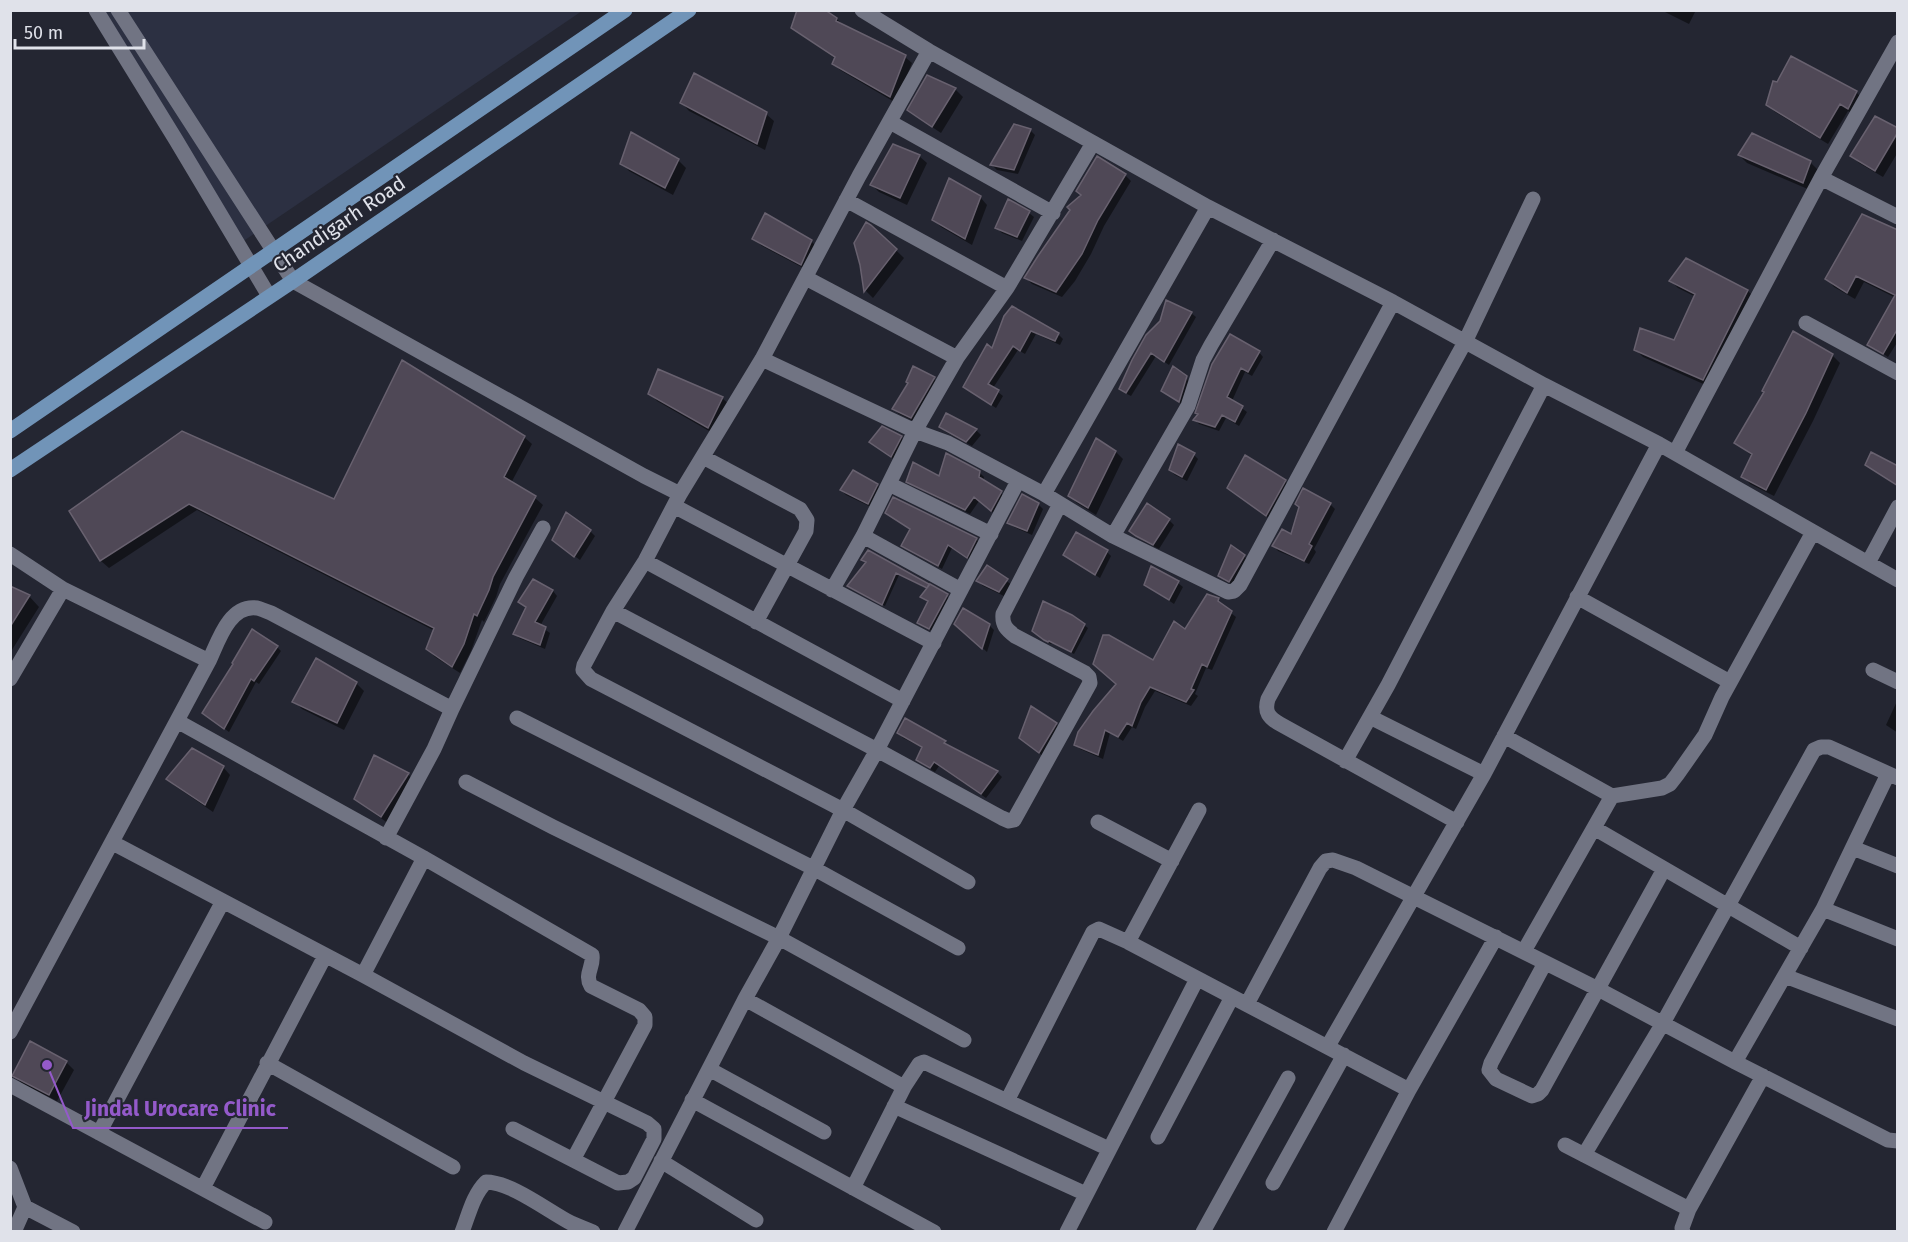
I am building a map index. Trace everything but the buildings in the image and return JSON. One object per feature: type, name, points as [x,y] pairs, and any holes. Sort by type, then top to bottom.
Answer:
[{"type":"main road","name":"Chandigarh Road","points":[[10,431],[625,10]]},
{"type":"main road","name":"Chandigarh Road","points":[[10,470],[293,282],[689,10]]},
{"type":"street","points":[[96,10],[269,296]]},
{"type":"street","points":[[118,10],[293,282],[644,476],[677,500],[786,566],[934,643]]},
{"type":"street","points":[[862,10],[929,51],[1208,207],[1393,302],[1544,385],[1659,444],[1898,580]]},
{"type":"street","points":[[1675,453],[1821,178],[1898,42]]},
{"type":"street","points":[[929,51],[846,200],[762,359],[677,500],[645,561],[613,611],[583,670],[586,675],[843,810],[968,882]]},
{"type":"street","points":[[890,122],[1053,213]]},
{"type":"street","points":[[832,590],[863,536],[915,431],[957,358],[1007,288],[1093,143]]},
{"type":"street","points":[[1821,178],[1898,217]]},
{"type":"street","points":[[1457,822],[1271,719],[1266,706],[1464,342],[1533,199]]},
{"type":"street","points":[[846,200],[1007,288]]},
{"type":"street","points":[[1044,494],[1208,207]]},
{"type":"street","points":[[1113,536],[1188,406],[1210,345],[1273,240]]},
{"type":"street","points":[[806,278],[957,358]]},
{"type":"street","points":[[762,359],[915,431],[948,443],[1044,494],[1113,536],[1221,590],[1234,591],[1240,585],[1393,302]]},
{"type":"street","points":[[1806,323],[1898,373]]},
{"type":"street","points":[[1345,761],[1544,385]]},
{"type":"street","points":[[1328,1046],[1484,774],[1659,444]]},
{"type":"street","points":[[703,457],[800,509],[807,520],[806,531],[756,622]]},
{"type":"street","points":[[625,1232],[708,1069],[779,938],[843,810],[934,643],[1018,481]]},
{"type":"street","points":[[889,484],[991,534]]},
{"type":"street","points":[[613,611],[1002,818],[1009,821],[1014,820],[1090,683],[1085,673],[1015,636],[1006,629],[1002,622],[1003,614],[1060,504]]},
{"type":"street","points":[[1868,563],[1898,507]]},
{"type":"street","points":[[386,838],[434,749],[516,577],[543,528]]},
{"type":"street","points":[[1504,736],[1612,796],[1652,791],[1670,784],[1705,735],[1730,682],[1813,532]]},
{"type":"street","points":[[863,536],[961,590]]},
{"type":"street","points":[[10,555],[63,589],[209,661]]},
{"type":"street","points":[[645,561],[903,701]]},
{"type":"street","points":[[10,679],[63,589]]},
{"type":"street","points":[[1577,597],[1730,682]]},
{"type":"street","points":[[10,1032],[113,843],[225,627],[238,612],[255,607],[271,613],[452,709]]},
{"type":"street","points":[[1874,670],[1898,682]]},
{"type":"street","points":[[1370,717],[1484,774]]},
{"type":"street","points":[[517,718],[813,868],[958,948]]},
{"type":"street","points":[[177,721],[424,858],[592,956],[593,963],[587,980],[591,986],[639,1010],[645,1017],[645,1025],[573,1160]]},
{"type":"street","points":[[1584,1155],[1663,1023],[1814,750],[1829,747],[1893,776],[1853,848],[1823,909],[1735,1062]]},
{"type":"street","points":[[466,782],[563,833],[779,938],[964,1040]]},
{"type":"street","points":[[1524,951],[1612,796]]},
{"type":"street","points":[[1128,942],[1199,810]]},
{"type":"street","points":[[1098,822],[1172,861]]},
{"type":"street","points":[[1594,828],[1801,948]]},
{"type":"street","points":[[113,843],[524,1063],[647,1123],[654,1130],[654,1139],[634,1178],[628,1182],[618,1182],[513,1129]]},
{"type":"street","points":[[1853,848],[1898,866]]},
{"type":"street","points":[[363,975],[424,858]]},
{"type":"street","points":[[1247,1004],[1326,861],[1333,860],[1342,862],[1496,936],[1735,1062],[1888,1140],[1898,1141]]},
{"type":"street","points":[[1545,963],[1509,1027],[1489,1070],[1496,1079],[1532,1096],[1542,1090],[1664,869]]},
{"type":"street","points":[[99,1133],[223,901]]},
{"type":"street","points":[[1823,909],[1898,939]]},
{"type":"street","points":[[1007,1101],[1093,932],[1099,929],[1128,942],[1409,1090]]},
{"type":"street","points":[[1334,1232],[1409,1090],[1496,936]]},
{"type":"street","points":[[203,1188],[325,956]]},
{"type":"street","points":[[1785,976],[1898,1019]]},
{"type":"street","points":[[1067,1232],[1197,979]]},
{"type":"street","points":[[1158,1137],[1233,997]]},
{"type":"street","points":[[745,999],[904,1087]]},
{"type":"street","points":[[1274,1183],[1344,1055]]},
{"type":"street","points":[[853,1188],[904,1087],[918,1064],[924,1062],[1109,1149]]},
{"type":"street","points":[[267,1063],[453,1167]]},
{"type":"street","points":[[708,1069],[824,1132]]},
{"type":"street","points":[[1683,1232],[1682,1228],[1689,1209],[1763,1076]]},
{"type":"street","points":[[1203,1232],[1288,1078]]},
{"type":"street","points":[[10,1084],[265,1222]]},
{"type":"street","points":[[692,1100],[934,1232]]},
{"type":"street","points":[[894,1106],[1086,1194]]},
{"type":"street","points":[[1565,1146],[1689,1209]]},
{"type":"street","points":[[661,1161],[756,1220]]},
{"type":"street","points":[[10,1168],[25,1207],[73,1232]]},
{"type":"street","points":[[462,1232],[473,1200],[486,1182],[494,1182],[544,1206],[568,1227],[593,1232]]},
{"type":"street","points":[[14,1232],[25,1207]]},
{"type":"shaded area","points":[[96,11],[582,11],[239,244]]},
{"type":"place","name":"Jindal Urocare Clinic","points":[[47,1065]]}]
